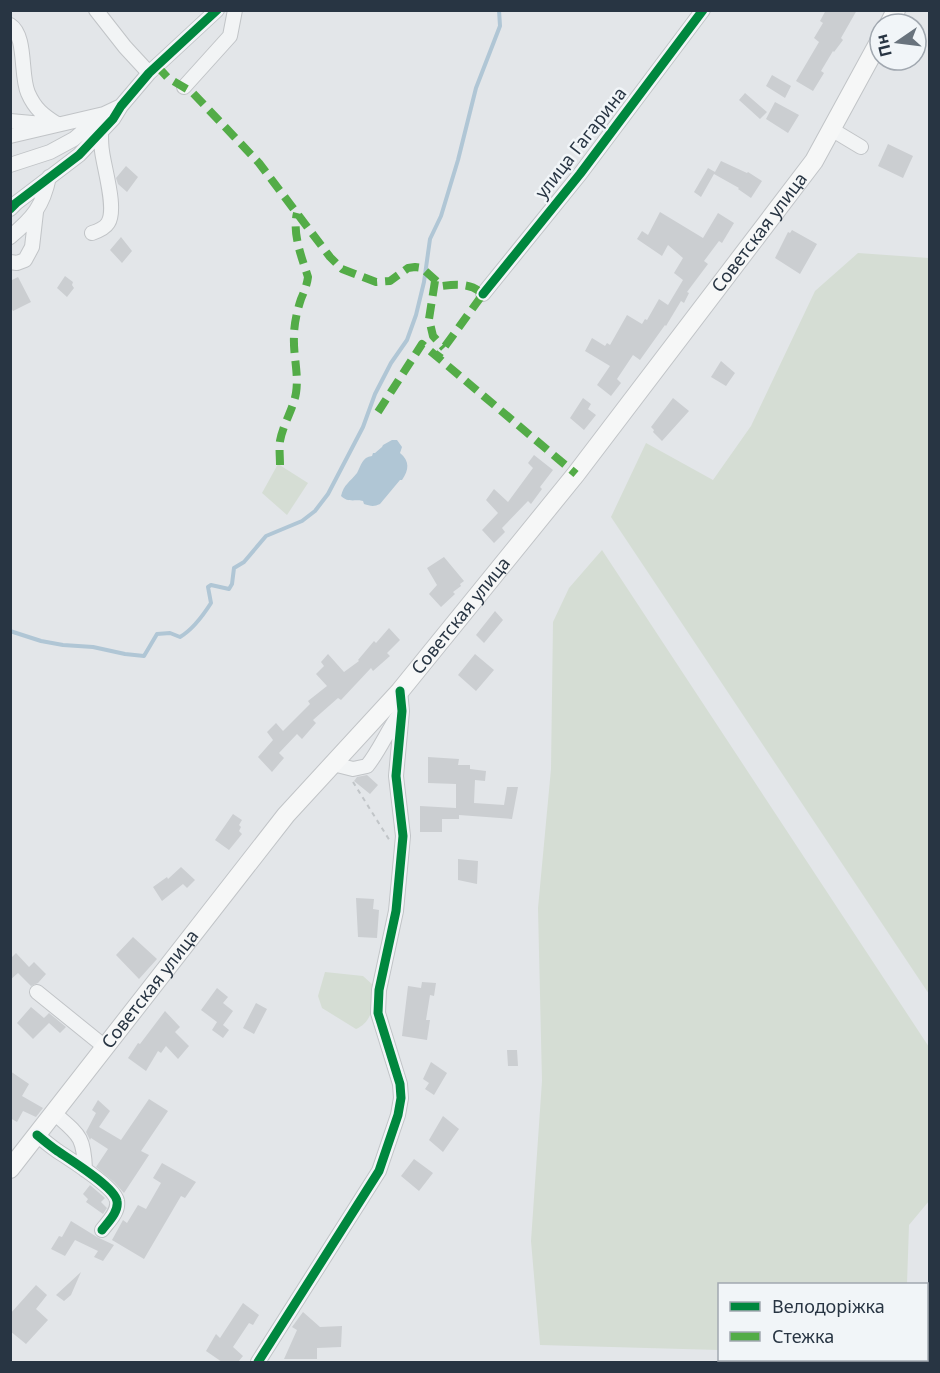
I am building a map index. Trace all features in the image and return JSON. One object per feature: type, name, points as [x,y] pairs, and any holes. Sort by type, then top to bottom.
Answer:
[{"type":"main road","name":"Советская улица","points":[[10,1170],[286,815],[338,765],[576,474],[814,160],[868,62]]},
{"type":"street","points":[[96,10],[149,73]]},
{"type":"street","points":[[11,208],[79,155],[113,119],[149,73],[218,10]]},
{"type":"street","points":[[184,87],[230,36],[235,10]]},
{"type":"street","name":"улица Гагарина","points":[[483,294],[580,174],[703,10]]},
{"type":"street","points":[[10,25],[16,29],[20,41],[22,69],[27,91],[38,111],[57,124]]},
{"type":"street","points":[[10,136],[104,114],[121,106]]},
{"type":"street","points":[[10,165],[50,152],[75,139],[104,114]]},
{"type":"street","points":[[10,121],[57,124]]},
{"type":"street","points":[[831,129],[861,147]]},
{"type":"street","points":[[93,233],[100,231],[108,223],[111,215],[101,132]]},
{"type":"street","points":[[10,237],[36,212],[46,195],[49,177]]},
{"type":"street","points":[[10,262],[17,263],[25,260],[32,247],[36,212]]},
{"type":"street","points":[[258,1362],[379,1171],[398,1115],[401,1098],[400,1084],[378,1013],[379,990],[396,911],[403,836],[396,776],[402,711],[400,691]]},
{"type":"street","points":[[338,765],[353,768],[367,766],[375,757],[392,724],[402,711]]},
{"type":"street","points":[[375,757],[397,768]]},
{"type":"street","points":[[37,992],[105,1047]]},
{"type":"street","points":[[54,1113],[80,1137],[85,1155],[85,1170]]},
{"type":"street","points":[[37,1135],[112,1191],[117,1201],[117,1211],[102,1230]]},
{"type":"path","points":[[338,765],[401,858]]},
{"type":"shaded area","points":[[858,253],[929,258],[929,994],[611,517],[646,443],[713,480],[751,426],[815,291]]},
{"type":"shaded area","points":[[278,464],[308,483],[287,515],[262,493]]},
{"type":"shaded area","points":[[602,550],[929,1047],[929,1201],[909,1225],[907,1283],[718,1283],[718,1350],[540,1345],[531,1241],[542,1081],[538,908],[551,769],[553,622],[569,588]]},
{"type":"shaded area","points":[[325,972],[363,976],[373,985],[372,1011],[362,1026],[356,1029],[322,1008],[318,996]]},
{"type":"water","points":[[392,440],[397,440],[402,447],[400,453],[407,462],[406,473],[402,480],[376,506],[341,496],[364,460]]},
{"type":"building","points":[[826,10],[857,10],[841,38],[843,40],[821,71],[824,73],[813,91],[796,81],[819,42],[814,38],[823,23],[820,21]]},
{"type":"building","points":[[772,75],[791,86],[785,98],[766,86]]},
{"type":"building","points":[[745,93],[767,112],[760,119],[739,100]]},
{"type":"building","points":[[775,102],[799,115],[788,133],[766,119]]},
{"type":"building","points":[[888,144],[913,156],[903,178],[878,166]]},
{"type":"building","points":[[721,161],[748,172],[762,181],[751,198],[739,188],[714,174],[701,197],[694,192],[708,168],[715,172]]},
{"type":"building","points":[[126,166],[138,177],[127,192],[118,184],[116,178]]},
{"type":"building","points":[[660,212],[703,238],[718,213],[734,223],[722,243],[719,241],[704,261],[708,264],[687,292],[689,293],[684,303],[681,301],[666,326],[640,360],[633,355],[617,379],[621,383],[611,396],[597,385],[610,366],[585,351],[592,338],[605,346],[607,343],[610,345],[627,315],[642,324],[645,319],[647,320],[659,299],[668,305],[683,280],[674,273],[683,258],[668,245],[662,256],[637,239],[642,231],[648,235]]},
{"type":"building","points":[[792,230],[817,244],[800,274],[775,258],[788,232]]},
{"type":"building","points":[[121,237],[132,251],[122,263],[110,250]]},
{"type":"building","points":[[65,276],[73,282],[74,288],[67,297],[57,288]]},
{"type":"building","points":[[18,277],[31,302],[13,311],[10,306],[10,281]]},
{"type":"building","points":[[721,361],[735,373],[726,386],[711,377]]},
{"type":"building","points":[[583,398],[591,404],[588,409],[596,415],[584,430],[570,418]]},
{"type":"building","points":[[673,398],[689,411],[662,441],[651,427]]},
{"type":"building","points":[[534,455],[553,470],[531,504],[528,501],[502,528],[505,532],[494,543],[482,530],[498,513],[486,500],[494,489],[508,502],[533,468],[528,463]]},
{"type":"building","points":[[444,557],[464,581],[453,592],[455,594],[441,607],[429,594],[437,585],[427,568]]},
{"type":"building","points":[[495,611],[503,620],[484,643],[476,635]]},
{"type":"building","points":[[389,628],[400,640],[387,653],[390,656],[373,671],[371,668],[341,700],[338,698],[313,720],[316,723],[302,739],[297,734],[279,753],[284,758],[272,772],[258,757],[273,740],[267,732],[276,723],[283,731],[310,704],[308,701],[327,686],[316,674],[324,666],[321,662],[328,654],[344,672],[359,661],[374,641],[376,643]]},
{"type":"building","points":[[475,654],[494,670],[476,691],[458,675]]},
{"type":"building","points":[[428,757],[459,759],[458,765],[470,765],[470,769],[486,771],[485,781],[475,780],[474,803],[504,805],[507,787],[518,787],[512,819],[459,815],[459,819],[442,819],[442,832],[420,832],[420,806],[456,808],[456,784],[428,783]]},
{"type":"building","points":[[367,775],[378,785],[370,794],[354,781],[357,777]]},
{"type":"building","points":[[233,814],[242,820],[239,831],[242,834],[229,850],[215,840]]},
{"type":"building","points":[[458,859],[478,861],[477,884],[458,880]]},
{"type":"building","points":[[181,867],[195,880],[187,888],[183,884],[162,901],[153,887],[167,877],[168,879]]},
{"type":"building","points":[[356,898],[374,899],[373,909],[379,910],[377,938],[358,937]]},
{"type":"building","points":[[133,937],[157,959],[139,979],[116,955]]},
{"type":"building","points":[[16,953],[29,967],[34,962],[46,974],[38,983],[31,986],[18,973],[10,980],[10,959]]},
{"type":"building","points":[[422,982],[436,983],[434,996],[430,995],[426,1020],[430,1020],[427,1040],[402,1036],[408,986],[421,988]]},
{"type":"building","points":[[217,988],[228,997],[223,1003],[233,1011],[223,1025],[229,1030],[223,1038],[212,1030],[217,1022],[201,1010]]},
{"type":"building","points":[[256,1003],[267,1009],[254,1034],[243,1028]]},
{"type":"building","points":[[31,1007],[44,1018],[49,1013],[66,1027],[60,1033],[49,1023],[33,1039],[17,1023]]},
{"type":"building","points":[[165,1011],[180,1027],[175,1032],[189,1046],[178,1059],[166,1046],[161,1053],[158,1051],[146,1071],[128,1058]]},
{"type":"building","points":[[507,1050],[517,1050],[518,1066],[508,1066]]},
{"type":"building","points":[[431,1062],[447,1073],[434,1095],[425,1089],[429,1083],[423,1079]]},
{"type":"building","points":[[10,1071],[29,1084],[22,1096],[43,1108],[36,1117],[23,1111],[17,1122],[10,1118]]},
{"type":"building","points":[[149,1099],[168,1111],[141,1151],[149,1155],[124,1193],[96,1167],[108,1149],[91,1138],[90,1140],[86,1132],[96,1113],[92,1110],[98,1100],[110,1111],[99,1127],[121,1140]]},
{"type":"building","points":[[443,1116],[459,1129],[443,1152],[429,1140]]},
{"type":"building","points":[[414,1159],[433,1173],[419,1191],[401,1176]]},
{"type":"building","points":[[162,1163],[196,1182],[185,1198],[181,1196],[144,1259],[112,1240],[123,1220],[127,1223],[138,1205],[146,1209],[161,1183],[153,1178]]},
{"type":"building","points":[[90,1185],[105,1198],[101,1202],[107,1208],[103,1214],[86,1202],[88,1199],[83,1194]]},
{"type":"building","points":[[71,1221],[114,1245],[103,1261],[94,1257],[98,1251],[75,1240],[65,1256],[51,1249],[59,1236],[62,1237]]},
{"type":"building","points":[[81,1272],[71,1295],[64,1301],[56,1295]]},
{"type":"building","points":[[36,1285],[47,1295],[36,1309],[48,1320],[26,1344],[10,1331],[10,1314]]},
{"type":"building","points":[[243,1303],[259,1315],[253,1325],[249,1323],[233,1347],[243,1356],[238,1362],[222,1362],[206,1351],[216,1334],[220,1338]]},
{"type":"building","points":[[303,1312],[320,1327],[342,1326],[341,1347],[317,1348],[317,1359],[284,1359],[297,1330],[292,1327]]},
{"type":"waterway","points":[[10,631],[41,641],[144,656],[157,634],[170,633],[180,637],[193,626],[211,603],[208,587],[211,585],[229,589],[234,568],[244,562],[266,536],[302,521],[315,511],[328,494],[363,427],[375,394],[391,363],[407,340],[424,282],[430,239],[441,216],[476,88],[500,26],[499,10]]},
{"type":"marked path","points":[[157,66],[168,78],[192,92],[259,163],[330,257],[342,269],[376,282],[390,281],[408,268],[422,268],[442,286],[469,286],[483,294],[438,356]]},
{"type":"marked path","points":[[280,465],[280,441],[296,393],[295,322],[308,277],[297,237],[297,213]]},
{"type":"marked path","points":[[435,281],[429,319],[433,336],[444,348]]},
{"type":"marked path","points":[[378,412],[422,344],[576,474]]},
{"type":"cycle path","points":[[10,209],[79,155],[113,119],[149,73],[217,10]]},
{"type":"cycle path","points":[[483,294],[580,174],[703,10]]},
{"type":"cycle path","points":[[258,1362],[379,1171],[398,1115],[401,1098],[400,1084],[378,1013],[379,990],[396,911],[403,836],[396,776],[402,711],[400,691]]},
{"type":"cycle path","points":[[37,1135],[100,1181],[114,1195],[117,1201],[116,1209],[102,1230]]}]
